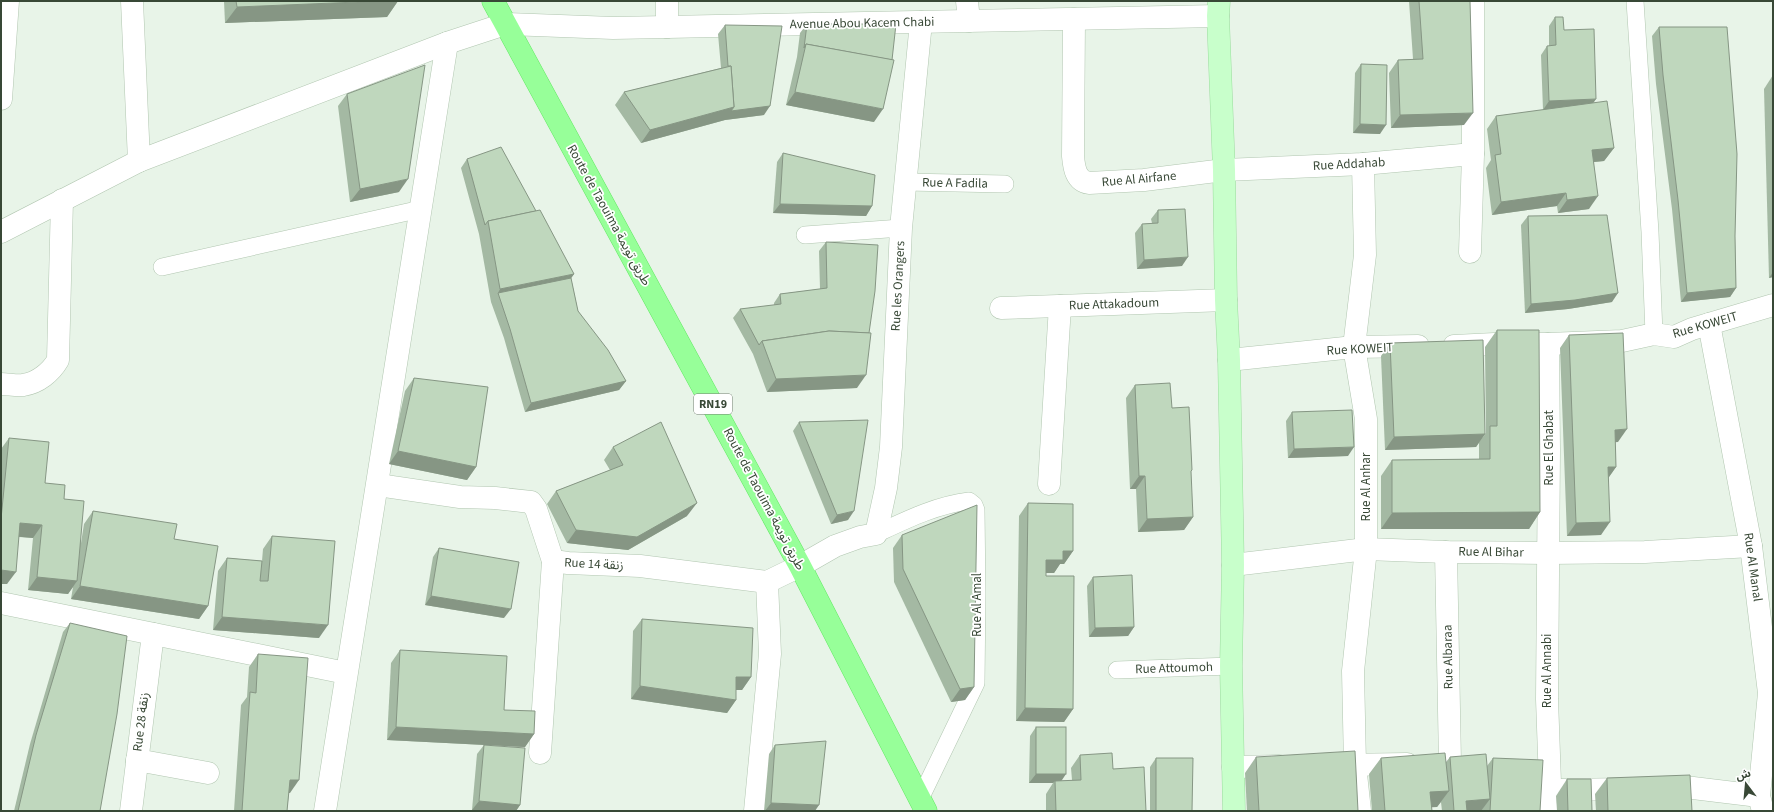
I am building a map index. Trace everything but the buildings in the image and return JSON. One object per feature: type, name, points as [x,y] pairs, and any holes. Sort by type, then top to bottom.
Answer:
[{"type":"main road","name":"Route de Taouima طريق تويمة","points":[[493,1],[800,566],[923,805]]},
{"type":"street","points":[[1,99],[8,1]]},
{"type":"street","points":[[132,1],[138,161]]},
{"type":"street","points":[[667,1],[667,27]]},
{"type":"street","points":[[1470,252],[1473,154],[1473,1]]},
{"type":"street","points":[[1219,8],[1233,565],[1231,666],[1234,811]]},
{"type":"street","name":"Avenue Abou Kacem Chabi","points":[[505,24],[613,28],[922,22],[968,11],[1074,18],[1219,8]]},
{"type":"street","name":"Rue Al Airfane","points":[[1074,18],[1073,156],[1078,176],[1083,182],[1144,180],[1224,170]]},
{"type":"street","name":"Rue les Orangers","points":[[868,536],[886,488],[891,447],[904,182],[922,22]]},
{"type":"street","points":[[1,232],[138,161],[447,43],[505,24]]},
{"type":"street","points":[[325,811],[447,43]]},
{"type":"street","name":"Rue Addahab","points":[[1224,170],[1363,164],[1473,154]]},
{"type":"street","name":"Rue Al Anhar","points":[[1360,811],[1355,764],[1353,671],[1366,549],[1366,419],[1354,347],[1365,255],[1363,164]]},
{"type":"street","points":[[1,384],[24,385],[41,378],[52,370],[58,360],[62,200]]},
{"type":"street","name":"Rue Attakadoum","points":[[1001,308],[1226,300]]},
{"type":"street","name":"Rue KOWEIT","points":[[1229,360],[1354,347],[1466,346],[1515,343],[1548,344],[1622,341],[1654,334],[1674,337],[1709,324],[1773,305]]},
{"type":"street","points":[[1049,484],[1060,306]]},
{"type":"street","name":"Rue Al Manal","points":[[1709,324],[1751,546],[1771,692],[1764,803]]},
{"type":"street","name":"Rue El Ghabat","points":[[1548,344],[1548,553]]},
{"type":"street","name":"Rue 14 زنقة","points":[[378,485],[460,497],[494,498],[531,502],[536,509],[553,561],[640,566],[767,582]]},
{"type":"street","points":[[753,810],[770,654],[767,582],[800,566],[835,546],[868,536]]},
{"type":"street","name":"Rue Al Bihar","points":[[1233,565],[1366,549],[1446,552],[1548,553],[1645,552],[1751,546]]},
{"type":"street","name":"Rue Albaraa","points":[[1355,764],[1445,764],[1446,552]]},
{"type":"street","name":"Rue Al Annabi","points":[[1548,553],[1547,699],[1550,792]]},
{"type":"street","points":[[540,753],[553,561]]},
{"type":"street","points":[[1,603],[346,673]]},
{"type":"street","name":"Rue 28 زنقة","points":[[131,811],[136,760],[153,634]]},
{"type":"street","points":[[136,760],[208,772]]},
{"type":"street","points":[[1233,767],[1355,764]]},
{"type":"street","points":[[1528,770],[1550,792],[1692,788],[1764,803]]},
{"type":"lane","points":[[1635,1],[1650,232],[1654,334]]},
{"type":"lane","name":"Rue A Fadila","points":[[904,182],[1005,184]]},
{"type":"lane","points":[[162,267],[421,208]]},
{"type":"lane","points":[[805,235],[901,228]]},
{"type":"lane","name":"Rue Al Amal","points":[[868,536],[909,519],[956,503],[969,501],[974,505],[976,510],[976,683],[923,805]]},
{"type":"lane","name":"Rue Attoumoh","points":[[1117,670],[1231,666]]}]
